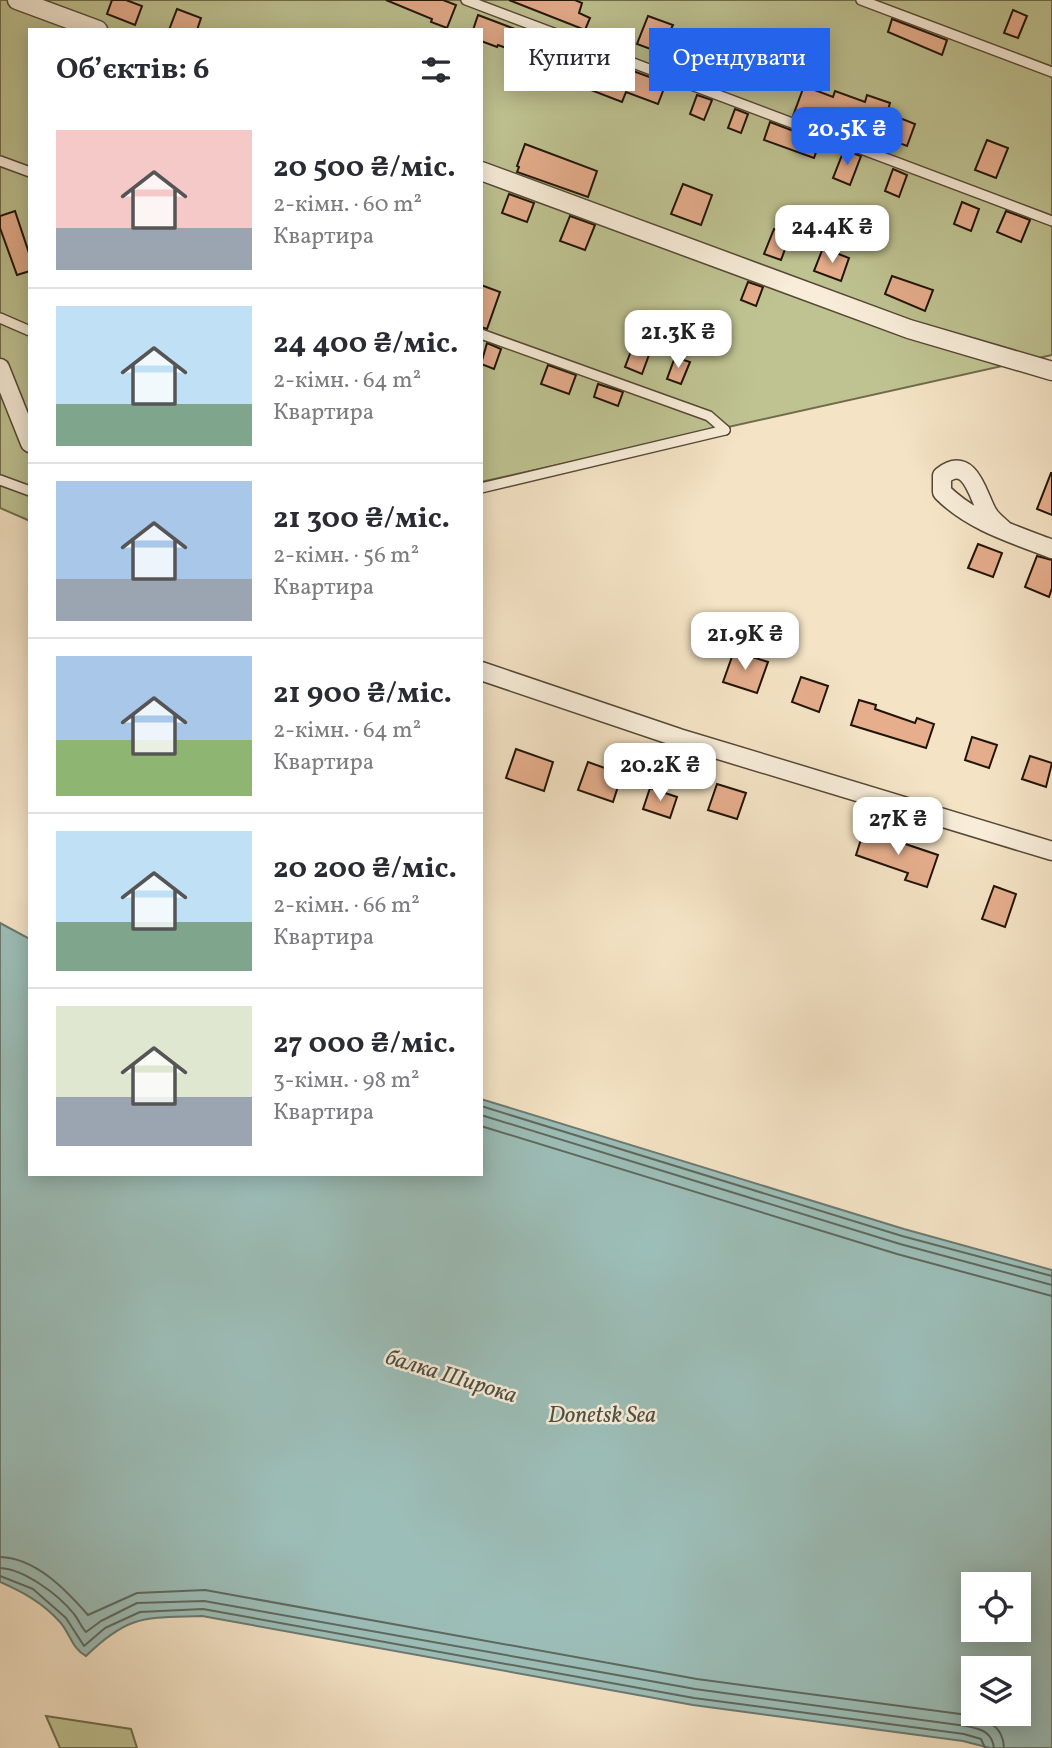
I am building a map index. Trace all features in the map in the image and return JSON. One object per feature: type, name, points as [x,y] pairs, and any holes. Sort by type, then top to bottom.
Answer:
[{"type":"street","points":[[17,0],[92,28]]},
{"type":"street","points":[[483,172],[909,328],[1052,371]]},
{"type":"street","points":[[0,368],[28,438]]},
{"type":"street","points":[[1005,531],[1052,549]]},
{"type":"street","points":[[483,671],[679,738],[1052,852]]},
{"type":"lane","points":[[466,0],[1052,221]]},
{"type":"lane","points":[[861,0],[1052,72]]},
{"type":"lane","points":[[0,161],[28,171]]},
{"type":"lane","points":[[0,318],[28,330]]},
{"type":"lane","points":[[483,335],[709,416],[725,430],[483,488]]},
{"type":"lane","points":[[0,480],[28,490]]},
{"type":"green space","points":[[0,0],[1052,0],[1052,355],[483,482],[483,28],[28,28],[28,520],[0,508]]},
{"type":"green space","points":[[46,1716],[131,1729],[137,1748],[60,1748]]},
{"type":"water","name":"Donetsk Sea","points":[[0,923],[28,938],[28,1176],[483,1176],[483,1100],[904,1229],[1052,1270],[1052,1748],[990,1748],[963,1741],[693,1705],[202,1616],[152,1618],[127,1625],[114,1632],[86,1656],[77,1649],[63,1626],[40,1604],[0,1582]]},
{"type":"building","points":[[112,0],[126,0],[142,6],[135,25],[107,14]]},
{"type":"building","points":[[386,0],[443,0],[456,5],[447,28]]},
{"type":"building","points":[[509,0],[575,0],[582,3],[579,13],[590,18],[586,28]]},
{"type":"building","points":[[177,9],[201,18],[198,28],[170,28]]},
{"type":"building","points":[[1013,10],[1027,16],[1018,38],[1004,33]]},
{"type":"building","points":[[478,15],[512,28],[504,28],[504,47],[483,42],[483,28],[474,28]]},
{"type":"building","points":[[648,16],[673,25],[672,28],[649,28],[649,48],[637,44]]},
{"type":"building","points":[[892,19],[947,40],[942,55],[888,32]]},
{"type":"building","points":[[635,72],[649,77],[649,91],[663,91],[658,104],[626,92],[622,102],[593,91],[635,91]]},
{"type":"building","points":[[802,91],[817,91],[833,97],[835,91],[865,102],[867,95],[890,103],[887,113],[915,124],[907,146],[829,116],[825,128],[793,116]]},
{"type":"building","points":[[697,95],[712,100],[704,120],[690,114]]},
{"type":"building","points":[[735,109],[748,114],[741,133],[728,128]]},
{"type":"building","points":[[770,122],[820,141],[814,158],[764,140]]},
{"type":"building","points":[[987,140],[1008,148],[996,178],[975,170]]},
{"type":"building","points":[[525,144],[597,171],[588,197],[517,172]]},
{"type":"building","points":[[844,150],[861,156],[850,185],[833,178]]},
{"type":"building","points":[[893,169],[907,175],[899,197],[885,191]]},
{"type":"building","points":[[683,184],[712,195],[701,225],[671,214]]},
{"type":"building","points":[[509,194],[534,203],[527,222],[502,213]]},
{"type":"building","points":[[962,202],[979,209],[971,231],[954,224]]},
{"type":"building","points":[[15,211],[28,250],[28,272],[17,275],[0,228],[0,216]]},
{"type":"building","points":[[1006,211],[1030,220],[1021,242],[997,232]]},
{"type":"building","points":[[570,216],[595,225],[585,250],[560,241]]},
{"type":"building","points":[[774,229],[790,236],[781,260],[764,254]]},
{"type":"building","points":[[823,248],[849,258],[841,281],[814,271]]},
{"type":"building","points":[[892,276],[933,290],[925,311],[885,294]]},
{"type":"building","points":[[748,282],[763,287],[756,306],[741,300]]},
{"type":"building","points":[[483,286],[500,292],[487,329],[483,328]]},
{"type":"building","points":[[487,343],[501,349],[494,369],[483,365]]},
{"type":"building","points":[[633,346],[650,352],[642,374],[625,367]]},
{"type":"building","points":[[675,357],[690,362],[681,384],[667,379]]},
{"type":"building","points":[[548,365],[576,375],[569,394],[541,384]]},
{"type":"building","points":[[598,384],[623,392],[618,406],[594,397]]},
{"type":"building","points":[[1052,473],[1052,515],[1037,509]]},
{"type":"building","points":[[978,544],[1002,553],[993,577],[968,568]]},
{"type":"building","points":[[1037,556],[1052,560],[1052,588],[1049,597],[1025,587]]},
{"type":"building","points":[[734,651],[768,662],[757,693],[723,682]]},
{"type":"building","points":[[801,677],[828,686],[819,712],[792,702]]},
{"type":"building","points":[[859,700],[876,705],[875,709],[915,723],[917,718],[934,724],[926,748],[851,725]]},
{"type":"building","points":[[972,737],[997,745],[989,768],[965,760]]},
{"type":"building","points":[[516,749],[553,762],[544,791],[506,778]]},
{"type":"building","points":[[1030,756],[1052,763],[1046,787],[1022,779]]},
{"type":"building","points":[[588,762],[622,774],[613,802],[578,790]]},
{"type":"building","points":[[717,784],[746,793],[737,819],[708,810]]},
{"type":"building","points":[[650,788],[677,797],[670,818],[643,809]]},
{"type":"building","points":[[864,830],[938,855],[927,887],[905,880],[908,873],[856,855]]},
{"type":"building","points":[[994,886],[1016,894],[1005,927],[982,919]]},
{"type":"water label","name":"балка Широка","points":[[451,1377]]}]
